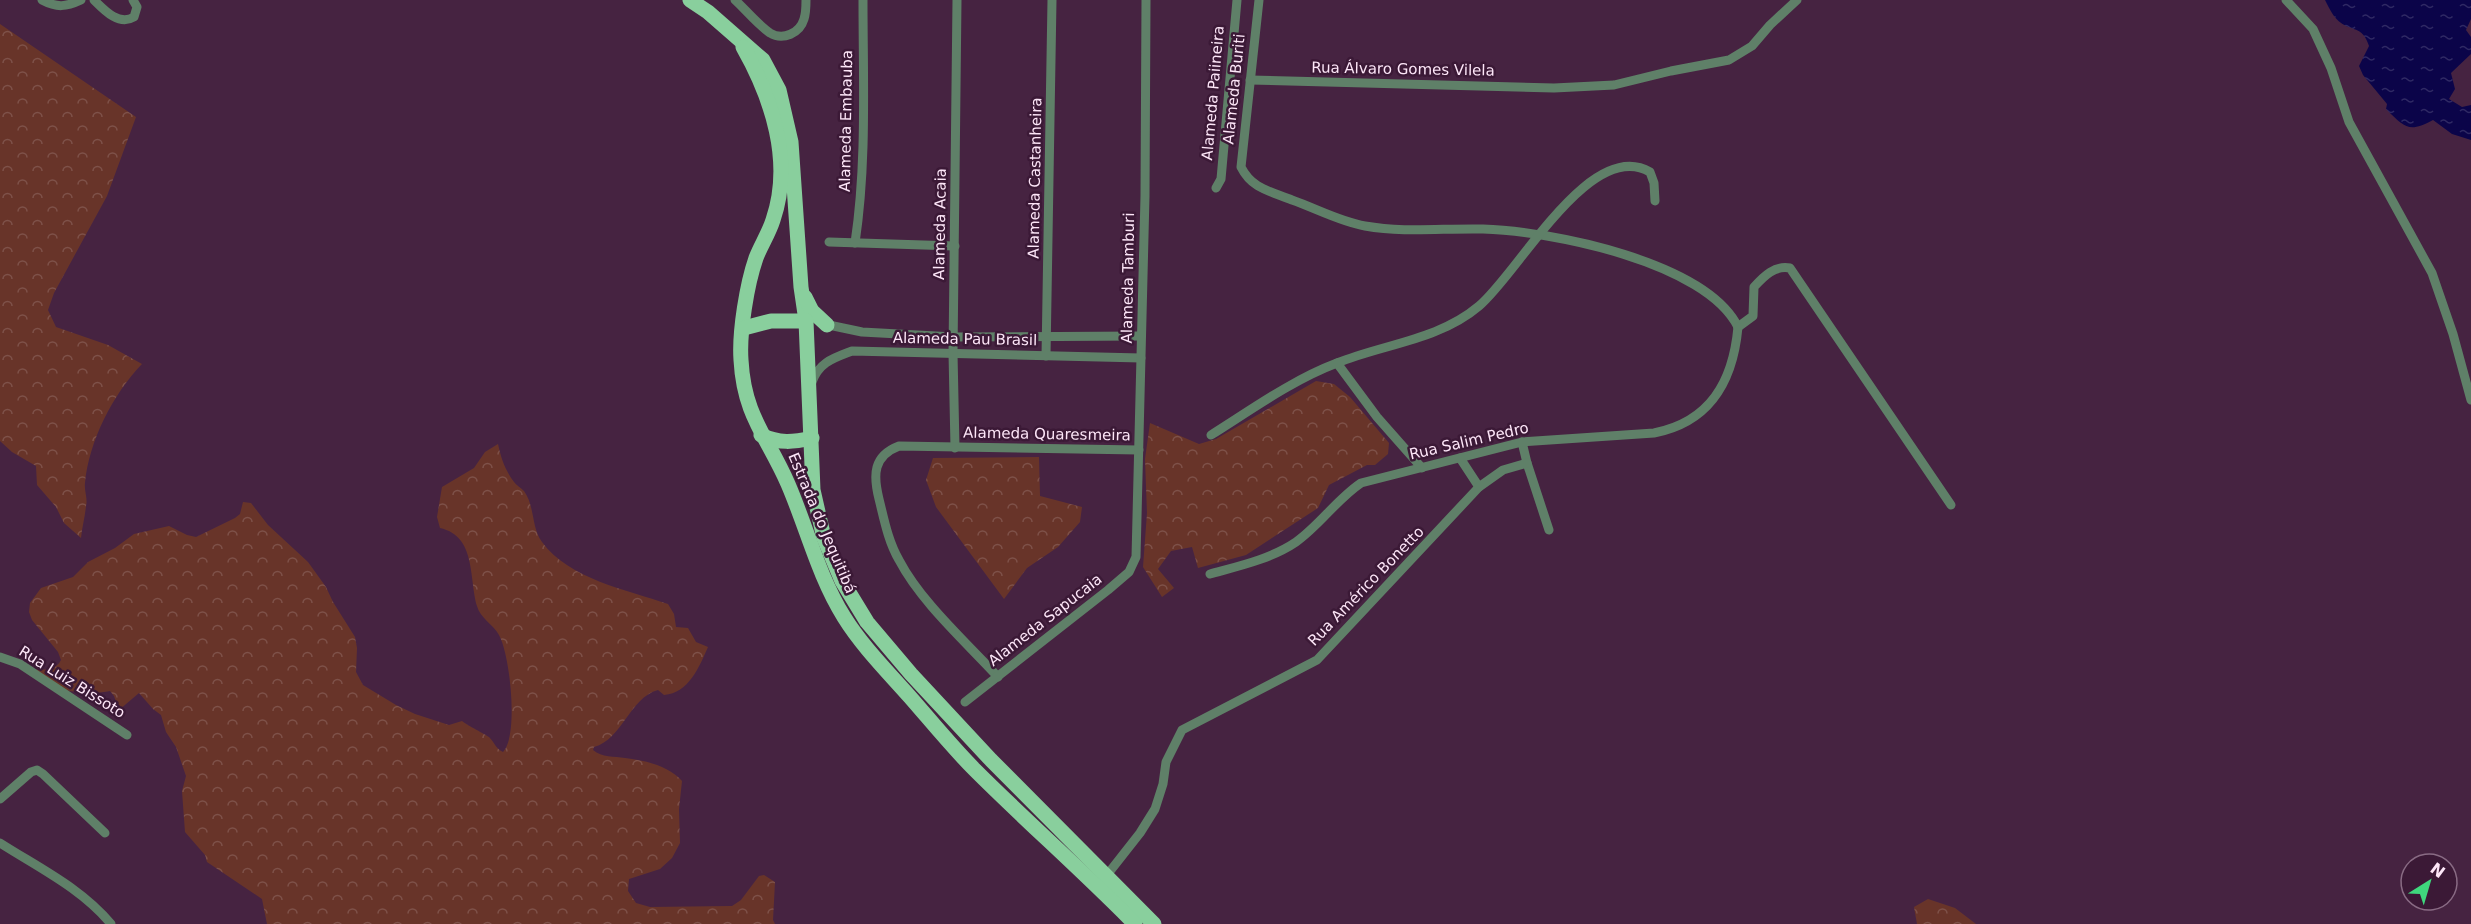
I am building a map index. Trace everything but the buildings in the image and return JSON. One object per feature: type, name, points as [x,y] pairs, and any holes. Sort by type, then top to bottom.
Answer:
[{"type":"main road","name":"Estrada do Jequitibá","points":[[690,0],[708,12],[763,60],[779,90],[791,142],[801,287],[806,321],[813,490],[824,538],[842,581],[867,622],[911,674],[983,752],[1154,924]]},
{"type":"main road","name":"Estrada do Jequitibá","points":[[739,40],[766,90],[777,129],[780,168],[777,206],[773,221],[756,257],[749,284],[741,356],[743,385],[750,413],[778,463],[795,500],[823,579],[845,618],[873,655],[974,769],[1135,924]]},
{"type":"main road","points":[[801,287],[812,311],[827,325]]},
{"type":"main road","points":[[744,328],[771,321],[806,321]]},
{"type":"main road","points":[[761,435],[771,440],[785,442],[812,438]]},
{"type":"street","points":[[42,0],[53,6],[68,6],[81,0]]},
{"type":"street","points":[[94,0],[118,20],[128,21],[134,17],[137,8],[133,0]]},
{"type":"street","points":[[735,0],[770,33],[786,36],[794,33],[801,26],[806,14],[806,0]]},
{"type":"street","name":"Alameda Embauba","points":[[855,243],[860,211],[862,159],[863,0]]},
{"type":"street","name":"Alameda Acaia","points":[[955,448],[953,353],[957,0]]},
{"type":"street","name":"Alameda Castanheira","points":[[1046,356],[1052,0]]},
{"type":"street","name":"Alameda Tamburi","points":[[1136,557],[1140,450],[1146,0]]},
{"type":"street","name":"Alameda Paiineira","points":[[1216,188],[1221,179],[1237,0]]},
{"type":"street","name":"Alameda Buriti","points":[[1259,0],[1241,166],[1248,179],[1263,189],[1362,226],[1401,231],[1484,229],[1541,234]]},
{"type":"street","name":"Rua Álvaro Gomes Vilela","points":[[1250,80],[1554,88],[1614,85],[1729,60],[1752,46],[1770,25],[1797,0]]},
{"type":"street","points":[[2286,0],[2313,29],[2331,68],[2349,122],[2432,273],[2453,334],[2471,400]]},
{"type":"street","points":[[1210,435],[1302,380],[1336,363],[1445,329],[1479,307],[1506,279],[1573,195],[1594,178],[1619,168],[1641,167],[1650,172],[1654,183],[1655,201]]},
{"type":"street","points":[[1541,234],[1586,245],[1671,272],[1708,293],[1734,318],[1738,327],[1753,316],[1754,287],[1764,275],[1781,267],[1791,268],[1951,506]]},
{"type":"street","points":[[829,242],[955,246]]},
{"type":"street","name":"Alameda Pau Brasil","points":[[806,321],[854,332],[954,337],[1141,336]]},
{"type":"street","name":"Rua Salim Pedro","points":[[1209,574],[1273,555],[1296,541],[1341,498],[1361,483],[1522,442],[1654,433],[1676,429],[1710,405],[1719,394],[1726,379],[1738,327]]},
{"type":"street","points":[[852,351],[854,332]]},
{"type":"street","name":"Alameda Pau Brasil","points":[[808,391],[816,372],[825,362],[852,351],[1141,358]]},
{"type":"street","points":[[1336,363],[1377,417],[1422,468]]},
{"type":"street","points":[[1522,442],[1549,530]]},
{"type":"street","points":[[955,448],[899,446],[891,449],[876,464],[875,483],[887,531],[899,560],[925,597],[998,676]]},
{"type":"street","name":"Alameda Quaresmeira","points":[[955,448],[1140,450]]},
{"type":"street","points":[[1460,458],[1479,487]]},
{"type":"street","name":"Rua Américo Bonetto","points":[[1107,875],[1155,809],[1163,784],[1166,762],[1182,729],[1317,660],[1479,487],[1503,470],[1527,463]]},
{"type":"street","name":"Alameda Sapucaia","points":[[965,702],[1130,572],[1136,557]]},
{"type":"street","name":"Rua Luiz Bissoto","points":[[0,657],[20,663],[127,735]]},
{"type":"street","points":[[0,799],[31,772],[37,771],[43,774],[105,833]]},
{"type":"street","points":[[0,843],[79,892],[111,924]]},
{"type":"green space","points":[[0,24],[136,117],[107,196],[54,293],[48,310],[56,327],[108,345],[142,364],[121,389],[97,435],[87,467],[86,503],[81,538],[64,523],[56,507],[37,485],[36,466],[12,452],[0,441]]},
{"type":"green space","points":[[1316,381],[1334,384],[1350,397],[1389,443],[1388,454],[1375,465],[1367,465],[1329,485],[1318,508],[1246,555],[1198,568],[1192,547],[1171,551],[1158,569],[1174,588],[1162,597],[1143,567],[1147,513],[1145,459],[1150,423],[1199,444],[1216,439]]},
{"type":"green space","points":[[498,444],[508,473],[524,491],[530,503],[539,536],[553,555],[600,582],[668,604],[674,614],[676,627],[688,628],[696,642],[708,647],[687,684],[673,693],[664,695],[658,690],[648,694],[612,736],[604,743],[594,747],[593,750],[604,756],[648,762],[670,771],[682,781],[679,809],[680,843],[672,858],[660,869],[629,879],[628,891],[636,903],[650,907],[732,906],[741,900],[759,876],[764,875],[775,882],[773,920],[775,924],[267,924],[262,899],[207,862],[205,855],[185,832],[182,791],[186,776],[176,747],[166,732],[161,715],[139,693],[119,710],[110,691],[86,693],[60,689],[46,684],[26,670],[50,669],[61,660],[58,652],[32,620],[29,612],[30,603],[41,588],[73,577],[88,562],[115,548],[134,534],[169,526],[196,537],[235,518],[240,514],[243,502],[251,503],[268,525],[308,562],[326,587],[355,637],[356,672],[363,685],[415,714],[449,725],[462,721],[489,737],[503,752],[511,730],[512,713],[507,659],[499,635],[477,606],[469,559],[465,549],[460,539],[452,532],[440,528],[437,517],[442,487],[474,468],[485,452]]},
{"type":"green space","points":[[1039,457],[1040,496],[1082,507],[1080,522],[1058,547],[1027,568],[1004,599],[936,507],[926,480],[933,458]]},
{"type":"green space","points":[[1928,899],[1955,908],[1976,924],[1917,924],[1914,907]]},
{"type":"water","points":[[2325,0],[2471,0],[2471,19],[2466,30],[2471,37],[2471,54],[2451,73],[2455,89],[2449,99],[2462,107],[2471,105],[2471,140],[2452,134],[2433,120],[2413,127],[2403,124],[2392,115],[2386,109],[2387,104],[2363,75],[2359,66],[2369,46],[2365,37],[2339,21]]}]
